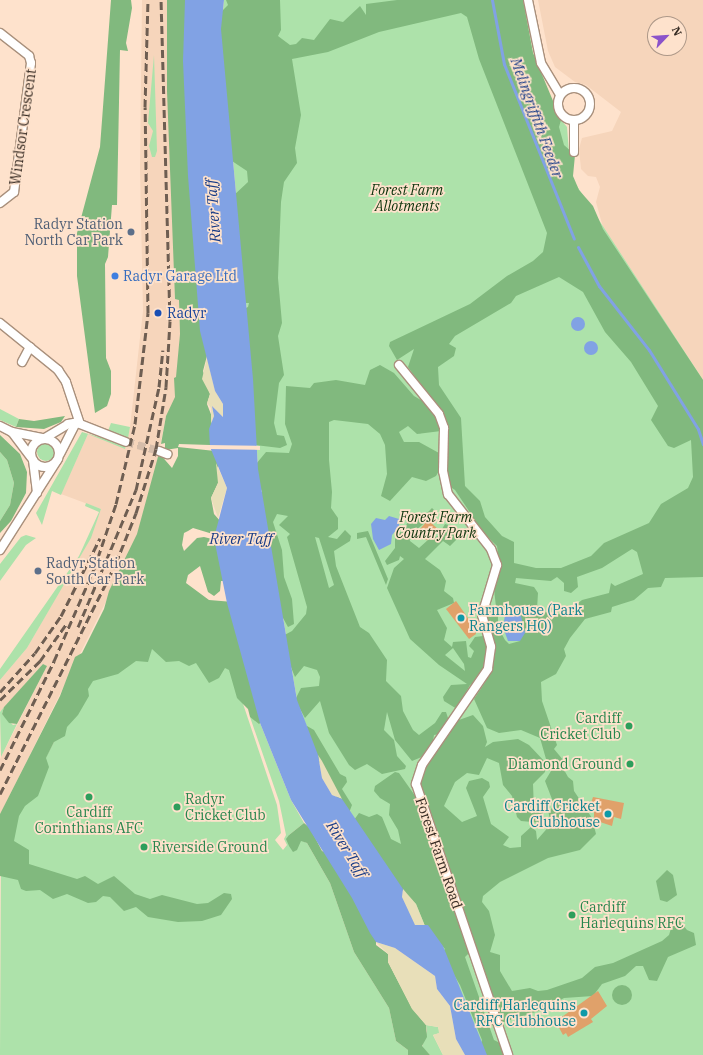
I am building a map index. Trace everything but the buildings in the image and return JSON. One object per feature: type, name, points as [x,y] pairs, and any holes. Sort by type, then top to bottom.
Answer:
[{"type":"street","points":[[528,0],[543,68],[560,95],[559,111],[569,120],[580,120],[588,113],[589,96],[575,88],[560,95]]},
{"type":"street","name":"Windsor Crescent","points":[[0,33],[29,56],[31,63],[14,192],[0,203]]},
{"type":"street","points":[[574,120],[574,152]]},
{"type":"street","points":[[0,323],[30,347],[64,378],[77,423],[59,457],[1,547]]},
{"type":"street","points":[[22,362],[30,347]]},
{"type":"street","name":"Forest Farm Road","points":[[399,365],[439,414],[444,428],[442,471],[448,494],[491,550],[497,565],[482,615],[491,647],[488,669],[422,765],[416,784],[508,1055]]},
{"type":"street","points":[[37,492],[32,458],[33,444],[68,424],[77,423],[87,429],[126,442]]},
{"type":"street","points":[[0,426],[12,432],[44,438],[55,442],[59,457]]},
{"type":"street","points":[[12,432],[38,465],[47,467],[59,457]]},
{"type":"shaded area","points":[[142,0],[170,0],[175,299],[179,299],[180,334],[174,417],[166,416],[152,490],[138,537],[0,815],[0,759],[47,666],[43,664],[0,712],[0,680],[27,648],[90,538],[101,509],[61,494],[88,434],[126,445],[130,427],[143,311],[140,168]]},
{"type":"shaded area","points":[[538,0],[703,0],[703,380],[604,231],[596,202],[600,187],[596,177],[588,176],[581,169],[579,149],[582,138],[612,131],[621,112],[586,85],[575,82],[555,67],[548,51]]},
{"type":"green space","points":[[111,0],[131,0],[132,8],[126,43],[128,51],[120,50],[117,205],[112,205],[108,257],[105,264],[106,358],[111,371],[111,394],[107,406],[95,413],[77,276],[77,233],[100,147]]},
{"type":"green space","points":[[167,0],[196,0],[208,352],[203,371],[210,394],[207,404],[212,417],[210,445],[179,444],[178,447],[215,451],[218,458],[218,483],[211,498],[214,514],[221,522],[216,535],[193,528],[184,533],[182,545],[184,551],[197,538],[204,537],[224,542],[227,581],[221,581],[220,591],[214,596],[208,592],[200,566],[188,575],[186,583],[209,600],[233,602],[262,721],[259,724],[250,717],[248,709],[237,698],[229,670],[225,668],[219,678],[209,683],[196,663],[189,666],[179,661],[166,662],[152,649],[148,662],[136,661],[118,674],[93,681],[88,689],[89,696],[78,715],[67,727],[65,736],[54,742],[46,758],[49,767],[38,796],[25,806],[19,816],[14,841],[29,850],[29,864],[77,879],[85,876],[98,884],[114,876],[135,894],[150,899],[162,895],[197,904],[208,903],[224,893],[231,894],[232,899],[221,915],[202,921],[178,922],[148,917],[136,907],[124,911],[110,897],[103,896],[96,902],[88,903],[67,894],[53,899],[40,890],[26,891],[21,889],[18,880],[0,876],[0,814],[60,696],[75,657],[82,653],[104,609],[109,591],[137,534],[159,453],[172,468],[178,456],[178,448],[165,450],[165,443],[161,444],[166,416],[175,397],[174,378],[176,377],[180,334],[179,300],[175,299],[167,91]]},
{"type":"green space","points":[[224,0],[523,0],[533,53],[555,113],[567,127],[571,177],[703,380],[703,1055],[512,1055],[500,1023],[504,1055],[487,1055],[428,925],[425,926],[403,889],[351,815],[311,739],[297,700],[258,469],[253,379],[221,29]]},
{"type":"green space","points":[[226,0],[280,0],[281,30],[278,36],[290,45],[296,44],[302,38],[314,40],[330,19],[343,22],[360,6],[366,15],[366,4],[397,0],[523,0],[533,53],[561,120],[559,127],[564,145],[575,155],[573,176],[579,190],[593,206],[603,229],[703,380],[703,577],[665,578],[661,587],[648,588],[634,600],[612,607],[611,612],[585,619],[570,638],[564,649],[566,656],[556,674],[541,682],[542,701],[557,745],[554,749],[564,761],[563,768],[568,777],[573,781],[574,791],[592,818],[596,834],[580,850],[548,858],[500,882],[483,896],[482,902],[489,911],[495,935],[490,952],[500,955],[500,971],[512,991],[530,988],[538,991],[547,990],[582,978],[595,967],[613,963],[662,941],[669,935],[673,922],[679,920],[687,930],[694,933],[696,945],[668,957],[657,981],[649,980],[643,966],[636,966],[625,976],[602,984],[593,996],[564,998],[542,1010],[504,1022],[491,1017],[474,967],[475,959],[468,954],[465,957],[494,1040],[500,1043],[504,1055],[478,1055],[482,1040],[460,985],[441,953],[445,949],[425,926],[416,904],[396,884],[359,833],[354,820],[359,813],[369,817],[377,814],[382,817],[391,839],[401,844],[398,830],[389,815],[390,804],[380,798],[374,791],[375,786],[395,772],[399,773],[418,800],[419,775],[450,732],[434,735],[432,747],[424,756],[412,761],[395,740],[387,712],[384,730],[394,740],[397,756],[406,766],[405,769],[382,774],[367,764],[355,770],[349,765],[329,733],[320,701],[305,718],[295,700],[301,688],[319,686],[320,677],[317,670],[304,666],[295,677],[279,638],[292,631],[306,614],[307,607],[287,537],[290,534],[279,525],[288,516],[277,514],[273,522],[282,550],[284,577],[292,599],[294,624],[288,627],[283,618],[277,617],[260,500],[262,492],[255,474],[256,464],[266,452],[289,453],[292,444],[285,424],[286,386],[310,388],[314,383],[336,380],[365,385],[370,370],[380,365],[394,373],[414,396],[426,403],[418,381],[408,367],[414,349],[397,360],[389,346],[390,342],[470,304],[507,276],[533,261],[543,252],[547,233],[479,59],[467,17],[461,13],[379,32],[328,52],[292,59],[301,115],[295,148],[297,163],[284,182],[281,202],[278,278],[282,323],[278,336],[284,375],[279,383],[274,423],[277,435],[284,436],[287,445],[280,448],[255,445],[241,310],[248,307],[249,303],[242,303],[232,197],[248,182],[247,171],[229,159],[218,15],[228,5]],"holes":[[[559,277],[583,292],[605,332],[631,362],[658,406],[651,420],[668,446],[674,448],[691,440],[693,477],[688,488],[661,504],[649,523],[604,543],[591,556],[561,568],[536,568],[514,563],[514,542],[502,536],[485,517],[480,501],[465,486],[461,418],[439,385],[438,367],[454,356],[456,348],[449,344],[455,336],[511,303],[516,296]],[[334,420],[368,424],[380,434],[385,445],[387,474],[381,496],[390,501],[412,477],[426,481],[436,476],[440,469],[439,453],[419,442],[404,442],[399,432],[408,426],[417,434],[441,431],[449,486],[455,490],[473,517],[472,522],[497,546],[500,569],[494,589],[496,607],[486,616],[487,630],[483,636],[475,637],[469,646],[474,651],[471,658],[468,657],[466,641],[453,642],[452,647],[444,640],[447,628],[437,610],[454,603],[453,598],[444,591],[446,581],[440,570],[425,559],[443,541],[450,546],[460,536],[462,538],[463,534],[454,532],[452,526],[445,524],[438,536],[429,539],[419,548],[410,541],[409,536],[428,520],[435,519],[436,512],[432,508],[427,513],[414,515],[395,539],[395,548],[385,561],[387,565],[399,560],[400,556],[404,559],[394,568],[387,588],[410,639],[439,665],[467,684],[451,685],[443,697],[444,701],[457,709],[470,685],[480,679],[485,665],[486,681],[474,699],[487,728],[499,733],[521,730],[540,738],[546,759],[554,766],[545,781],[555,807],[548,810],[551,824],[537,840],[536,831],[531,827],[521,836],[521,847],[510,848],[503,845],[509,837],[491,824],[483,797],[490,787],[489,782],[482,778],[469,781],[466,788],[477,816],[462,822],[444,806],[455,782],[467,773],[479,775],[487,758],[499,763],[503,785],[512,796],[517,817],[521,821],[543,823],[543,812],[534,810],[533,784],[545,772],[546,763],[529,745],[518,739],[493,742],[485,747],[487,742],[483,726],[473,715],[456,721],[448,718],[446,712],[442,712],[435,723],[419,735],[413,730],[403,711],[401,696],[386,681],[387,660],[369,633],[360,627],[336,566],[334,551],[350,541],[351,536],[345,530],[337,539],[328,537],[338,529],[338,518],[331,508],[332,492],[329,460],[329,422]],[[315,537],[319,538],[334,585],[329,588]],[[632,549],[637,552],[643,574],[615,586],[611,583],[609,593],[582,600],[568,611],[555,615],[537,609],[538,593],[534,587],[515,583],[516,578],[551,581],[557,577],[564,583],[564,591],[571,593],[578,587],[577,577],[602,568]],[[498,609],[516,609],[520,641],[509,644],[498,627]],[[453,648],[464,664],[465,671],[445,655]]]},
{"type":"green space","points":[[154,55],[157,151],[155,157],[152,157],[149,146],[153,131],[148,123]]},
{"type":"green space","points":[[0,409],[19,419],[16,427],[0,420]]},
{"type":"green space","points":[[65,416],[61,422],[44,429],[16,427],[19,419],[34,421]]},
{"type":"green space","points":[[111,423],[130,427],[128,438],[108,431]]},
{"type":"green space","points":[[82,432],[126,445],[125,449],[88,434],[61,495],[52,491],[42,525],[36,513]]},
{"type":"green space","points":[[0,435],[20,454],[27,472],[26,493],[11,521],[0,533],[0,521],[10,505],[14,483],[7,460],[0,452]]},
{"type":"green space","points":[[46,443],[52,446],[55,452],[52,458],[46,461],[40,458],[37,452],[40,446]]},
{"type":"green space","points":[[0,452],[7,460],[14,483],[10,505],[0,521]]},
{"type":"green space","points":[[86,503],[101,509],[91,538],[27,648],[0,680],[0,669],[79,556],[99,512],[85,506]]},
{"type":"green space","points":[[368,531],[388,579],[386,585],[366,537],[357,539],[357,533]]},
{"type":"green space","points":[[26,535],[36,538],[26,545],[0,581],[0,564],[21,537]]},
{"type":"green space","name":"Riverside Ground","points":[[150,641],[231,668],[277,805],[281,833],[275,840],[283,850],[287,845],[284,839],[286,835],[279,801],[250,717],[260,723],[291,800],[304,823],[289,835],[307,843],[330,883],[354,952],[389,1008],[396,1041],[408,1050],[408,1055],[0,1055],[1,843],[88,677]]},
{"type":"green space","points":[[43,664],[47,666],[17,724],[9,723],[2,714],[4,707]]},
{"type":"green space","points":[[4,707],[2,714],[13,725],[17,724],[1,757],[0,712]]},
{"type":"green space","points":[[307,726],[314,730],[340,774],[346,777],[347,782],[342,789],[352,805],[347,818],[304,731]]},
{"type":"green space","points":[[304,823],[310,828],[322,851],[329,854],[376,936],[376,945],[388,954],[388,962],[412,1008],[426,1025],[427,1037],[422,1046],[430,1055],[408,1055],[408,1050],[396,1041],[389,1008],[354,952],[330,883],[307,843],[301,841],[297,850],[293,852],[289,846],[286,839]]},
{"type":"green space","points":[[667,870],[673,875],[677,895],[667,902],[660,900],[656,881]]},
{"type":"green space","points":[[618,985],[626,985],[632,991],[632,999],[626,1005],[618,1005],[612,999],[612,991]]},
{"type":"green space","points":[[426,1025],[438,1027],[440,1033],[433,1035],[443,1055],[430,1055],[422,1047],[427,1031]]},
{"type":"sand","points":[[207,358],[215,391],[223,404],[223,417],[212,406],[214,416],[211,424],[211,408],[207,403],[210,394],[202,379]]},
{"type":"sand","points":[[216,463],[227,488],[218,518],[211,498],[218,483]]},
{"type":"sand","points":[[318,755],[342,799],[332,795],[322,778]]},
{"type":"sand","points":[[403,889],[416,904],[425,926],[415,926],[402,897]]},
{"type":"sand","points":[[376,942],[395,948],[435,976],[437,989],[450,1006],[456,1039],[465,1055],[443,1055],[433,1035],[439,1033],[438,1027],[426,1025],[412,1009],[388,962],[388,954]]},
{"type":"water","name":"River Taff","points":[[185,0],[224,0],[221,29],[253,379],[258,469],[297,700],[318,755],[322,778],[332,795],[342,799],[403,889],[402,897],[415,925],[428,925],[443,946],[487,1055],[465,1055],[456,1039],[450,1006],[437,989],[435,976],[395,948],[376,942],[352,898],[291,800],[260,723],[227,603],[214,538],[227,488],[210,447],[209,429],[214,416],[212,406],[223,417],[223,404],[215,391],[200,331],[188,176],[183,61]]},
{"type":"water","points":[[578,317],[583,319],[585,324],[583,329],[578,331],[573,329],[571,324],[573,319]]},
{"type":"water","points":[[591,341],[596,343],[598,348],[596,353],[591,355],[586,353],[584,348],[586,343]]},
{"type":"water","points":[[389,516],[399,519],[399,527],[392,535],[391,544],[379,550],[373,539],[371,524],[376,518],[385,520]]},
{"type":"water","points":[[512,608],[521,616],[525,633],[520,641],[508,641],[503,627],[505,615]]},
{"type":"pier","points":[[208,445],[260,446],[260,450],[208,449]]},
{"type":"waterway","name":"Melingriffith Feeder","points":[[492,0],[504,64],[574,239]]},
{"type":"waterway","name":"Melingriffith Feeder","points":[[578,247],[599,286],[649,350],[698,429],[703,444]]},
{"type":"tunnel","points":[[126,442],[159,451]]},
{"type":"railway","points":[[0,770],[54,661],[94,569],[116,504],[135,424],[148,313],[145,107],[148,0]]},
{"type":"railway","points":[[0,794],[116,563],[136,513],[156,449],[166,387],[170,321],[161,0]]},
{"type":"railway","points":[[78,627],[136,490],[159,387],[163,350]]},
{"type":"railway","points":[[0,692],[35,653],[61,616],[100,538]]},
{"type":"railway","points":[[0,700],[40,661],[67,623]]},
{"type":"place","name":"Radyr Station North Car Park","points":[[131,232]]},
{"type":"place","name":"Radyr Garage Ltd","points":[[115,276]]},
{"type":"place","name":"Radyr","points":[[158,313]]},
{"type":"place","name":"Radyr Station South Car Park","points":[[38,571]]},
{"type":"place","name":"Farmhouse (Park Rangers HQ)","points":[[461,618]]},
{"type":"place","name":"Cardiff Cricket Club","points":[[629,726]]},
{"type":"place","name":"Diamond Ground","points":[[630,764]]},
{"type":"place","name":"Cardiff Corinthians AFC","points":[[89,797]]},
{"type":"place","name":"Radyr Cricket Club","points":[[177,807]]},
{"type":"place","name":"Cardiff Cricket Clubhouse","points":[[608,814]]},
{"type":"place","name":"Riverside Ground","points":[[144,847]]},
{"type":"place","name":"Cardiff Harlequins RFC","points":[[572,915]]},
{"type":"place","name":"Cardiff Harlequins RFC Clubhouse","points":[[584,1013]]},
{"type":"park label","name":"Forest Farm Allotments","points":[[407,198]]},
{"type":"park label","name":"Forest Farm Country Park","points":[[436,526]]}]
